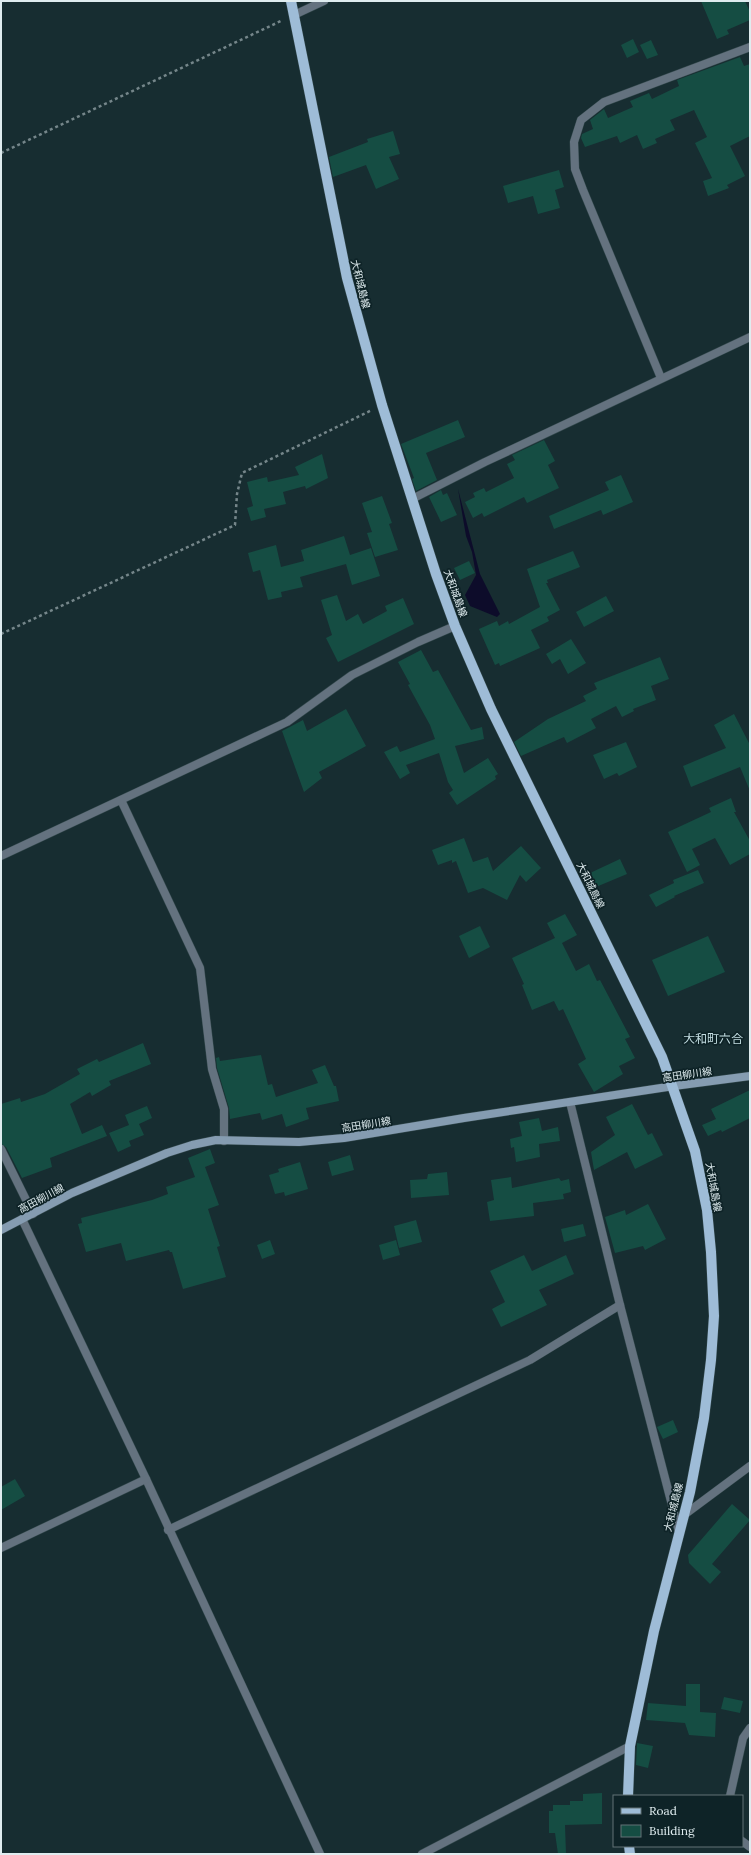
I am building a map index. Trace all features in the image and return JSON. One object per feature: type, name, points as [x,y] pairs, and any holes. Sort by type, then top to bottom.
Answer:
[{"type":"main road","name":"大和城島線","points":[[291,1],[347,278],[382,405],[455,626],[492,709],[662,1057],[674,1086],[695,1151],[707,1210],[711,1252],[714,1316],[711,1360],[704,1418],[684,1515],[654,1631],[630,1746],[628,1795]]},
{"type":"main road","name":"高田柳川線","points":[[1,1230],[72,1193],[192,1144],[216,1140],[299,1142],[344,1138],[674,1086],[750,1076]]},
{"type":"street","points":[[294,15],[324,1]]},
{"type":"street","points":[[661,378],[583,190],[576,169],[574,142],[581,120],[604,102],[750,47]]},
{"type":"street","points":[[412,499],[485,462],[750,336]]},
{"type":"street","points":[[1,856],[287,722],[352,675],[418,642],[455,626]]},
{"type":"street","points":[[121,800],[200,968],[212,1069],[224,1109],[224,1141]]},
{"type":"street","points":[[570,1102],[620,1305],[679,1532]]},
{"type":"street","points":[[1,1149],[33,1214]]},
{"type":"street","points":[[22,1219],[146,1479],[168,1530],[320,1854]]},
{"type":"street","points":[[168,1530],[530,1360],[620,1305]]},
{"type":"street","points":[[684,1515],[750,1466]]},
{"type":"street","points":[[1,1548],[146,1479]]},
{"type":"street","points":[[730,1795],[743,1738],[750,1728]]},
{"type":"street","points":[[422,1854],[630,1746]]},
{"type":"path","points":[[1,153],[294,15]]},
{"type":"path","points":[[1,634],[235,525],[237,494],[242,473],[382,405]]},
{"type":"shaded area","points":[[458,489],[480,574],[500,614],[497,617],[470,606],[465,595],[476,575],[472,552],[466,536]]},
{"type":"building","points":[[701,1],[745,1],[750,12],[750,20],[727,30],[729,34],[717,39]]},
{"type":"building","points":[[633,39],[639,52],[627,58],[621,45]]},
{"type":"building","points":[[651,40],[658,55],[647,59],[640,45]]},
{"type":"building","points":[[740,57],[744,66],[750,64],[750,136],[730,146],[745,176],[727,185],[729,188],[708,196],[703,181],[712,178],[695,143],[707,137],[694,110],[670,120],[675,130],[655,139],[657,143],[643,149],[637,135],[620,143],[617,136],[585,147],[581,138],[582,134],[593,129],[590,120],[604,109],[608,118],[633,107],[630,101],[649,93],[652,99],[679,86],[677,80]]},
{"type":"building","points":[[393,131],[400,154],[389,157],[399,179],[376,189],[366,165],[333,177],[329,157],[368,142],[367,139]]},
{"type":"building","points":[[559,170],[564,187],[555,190],[560,208],[538,214],[533,196],[508,203],[503,186]]},
{"type":"building","points":[[458,420],[465,437],[426,453],[437,480],[416,491],[412,479],[414,478],[401,444]]},
{"type":"building","points":[[544,440],[555,461],[548,465],[559,488],[527,503],[524,497],[484,517],[482,513],[473,518],[465,502],[475,497],[473,493],[484,488],[486,492],[514,478],[507,464],[515,460],[512,455]]},
{"type":"building","points":[[322,454],[328,478],[306,489],[305,486],[283,492],[286,504],[264,509],[266,517],[251,521],[247,508],[253,506],[247,482],[267,477],[268,482],[299,475],[295,467]]},
{"type":"building","points":[[621,475],[633,502],[603,515],[601,510],[554,529],[549,516],[609,490],[605,482]]},
{"type":"building","points":[[441,490],[443,495],[447,493],[457,515],[441,522],[429,497]]},
{"type":"building","points":[[382,496],[392,523],[389,524],[398,550],[375,557],[367,533],[372,532],[362,503]]},
{"type":"building","points":[[344,536],[350,555],[371,548],[380,576],[352,585],[346,564],[300,577],[303,587],[281,592],[282,597],[268,600],[260,570],[253,572],[248,553],[276,545],[281,567],[304,561],[301,550]]},
{"type":"building","points":[[573,551],[580,567],[547,580],[548,583],[546,583],[560,610],[547,617],[549,621],[531,630],[540,648],[500,666],[499,663],[495,665],[479,629],[497,621],[499,626],[508,621],[509,624],[540,607],[527,569]]},
{"type":"building","points":[[469,561],[475,573],[460,580],[454,568]]},
{"type":"building","points":[[337,595],[346,621],[358,614],[363,624],[387,611],[385,606],[403,598],[414,624],[338,662],[326,638],[332,635],[321,600]]},
{"type":"building","points":[[606,596],[614,611],[584,627],[576,612]]},
{"type":"building","points":[[571,639],[586,663],[568,674],[560,659],[552,664],[546,654]]},
{"type":"building","points":[[421,650],[433,672],[438,670],[471,730],[482,727],[484,739],[455,746],[464,773],[488,758],[498,774],[495,776],[496,779],[457,805],[449,793],[453,790],[448,782],[439,753],[406,765],[410,773],[400,779],[384,752],[397,746],[400,752],[435,739],[430,725],[408,685],[410,684],[398,662]]},
{"type":"building","points":[[660,657],[669,679],[651,686],[656,700],[633,709],[634,711],[622,717],[616,706],[591,719],[596,728],[567,743],[564,737],[521,756],[514,742],[548,719],[586,701],[583,696],[597,689],[594,683]]},
{"type":"building","points":[[346,709],[366,746],[319,772],[322,778],[304,792],[282,731],[303,720],[307,731]]},
{"type":"building","points":[[734,714],[750,745],[750,791],[740,767],[691,787],[683,766],[726,748],[714,725]]},
{"type":"building","points":[[626,742],[637,767],[619,776],[617,773],[604,779],[593,755]]},
{"type":"building","points":[[731,798],[736,812],[734,812],[750,841],[750,854],[730,865],[715,838],[692,849],[700,865],[687,872],[668,832],[711,812],[709,808]]},
{"type":"building","points":[[464,838],[473,862],[488,857],[493,871],[521,846],[541,868],[526,882],[520,875],[507,900],[483,888],[468,893],[456,861],[452,863],[452,860],[438,865],[432,850]]},
{"type":"building","points":[[620,859],[627,874],[596,887],[590,873]]},
{"type":"building","points":[[698,870],[704,883],[674,896],[675,897],[656,907],[649,895],[674,883],[673,880]]},
{"type":"building","points":[[565,914],[577,935],[562,943],[576,971],[589,964],[597,981],[600,980],[630,1037],[625,1039],[635,1058],[619,1066],[623,1074],[594,1092],[578,1064],[586,1059],[563,1009],[559,1011],[554,1001],[532,1010],[522,985],[524,984],[512,958],[555,938],[547,923]]},
{"type":"building","points":[[480,926],[490,947],[469,958],[459,936]]},
{"type":"building","points":[[708,936],[725,972],[668,996],[652,960]]},
{"type":"building","points":[[143,1043],[151,1064],[109,1081],[111,1085],[92,1096],[90,1092],[70,1104],[82,1134],[102,1125],[107,1136],[50,1158],[52,1167],[22,1178],[6,1147],[1,1144],[1,1104],[20,1098],[21,1102],[45,1094],[80,1074],[77,1069],[97,1059],[99,1062]]},
{"type":"building","points":[[261,1055],[268,1085],[272,1084],[276,1097],[318,1083],[312,1070],[325,1065],[334,1086],[336,1086],[339,1101],[306,1108],[309,1119],[286,1127],[282,1114],[262,1120],[260,1113],[230,1119],[229,1108],[217,1068],[216,1058],[219,1057],[220,1061]]},
{"type":"building","points":[[750,1090],[750,1118],[722,1132],[721,1130],[708,1136],[702,1125],[716,1119],[711,1109]]},
{"type":"building","points":[[632,1104],[648,1135],[652,1133],[663,1155],[635,1169],[627,1152],[594,1170],[591,1152],[615,1135],[606,1117]]},
{"type":"building","points":[[147,1106],[152,1118],[139,1124],[144,1135],[129,1141],[131,1146],[118,1152],[109,1133],[129,1125],[125,1115]]},
{"type":"building","points":[[539,1118],[542,1131],[558,1127],[560,1141],[539,1144],[540,1157],[516,1162],[514,1147],[511,1148],[510,1139],[522,1136],[519,1122]]},
{"type":"building","points":[[210,1149],[215,1163],[205,1167],[219,1205],[208,1209],[220,1246],[217,1247],[226,1277],[183,1289],[172,1252],[169,1250],[126,1261],[121,1243],[86,1252],[78,1224],[82,1223],[81,1218],[152,1200],[168,1194],[166,1187],[195,1177],[188,1158]]},
{"type":"building","points":[[350,1155],[354,1170],[332,1176],[328,1162]]},
{"type":"building","points":[[300,1162],[308,1189],[285,1196],[284,1192],[275,1194],[269,1175],[279,1172],[278,1169]]},
{"type":"building","points":[[447,1172],[449,1195],[411,1198],[410,1180],[427,1179],[428,1174]]},
{"type":"building","points":[[511,1177],[512,1188],[559,1178],[561,1181],[569,1179],[571,1192],[563,1194],[564,1199],[533,1203],[534,1216],[490,1221],[487,1202],[494,1200],[491,1180]]},
{"type":"building","points":[[648,1204],[666,1239],[645,1250],[643,1246],[615,1253],[605,1217],[625,1210],[626,1215]]},
{"type":"building","points":[[416,1220],[422,1242],[399,1248],[394,1226]]},
{"type":"building","points":[[583,1224],[586,1236],[564,1242],[561,1229]]},
{"type":"building","points":[[270,1240],[275,1254],[262,1259],[257,1245]]},
{"type":"building","points":[[396,1240],[400,1255],[383,1260],[379,1245]]},
{"type":"building","points":[[524,1255],[532,1271],[566,1255],[574,1274],[539,1290],[547,1305],[501,1327],[492,1309],[505,1302],[490,1271]]},
{"type":"building","points":[[673,1420],[678,1432],[663,1439],[657,1427]]},
{"type":"building","points":[[15,1479],[25,1496],[1,1510],[1,1487]]},
{"type":"building","points":[[732,1504],[750,1520],[712,1564],[721,1572],[710,1584],[689,1563],[688,1555]]},
{"type":"building","points":[[686,1684],[700,1684],[700,1712],[716,1713],[715,1737],[689,1735],[685,1723],[646,1720],[648,1703],[686,1706]]},
{"type":"building","points":[[724,1697],[743,1701],[740,1713],[721,1709]]},
{"type":"building","points":[[637,1743],[653,1746],[648,1768],[636,1765]]},
{"type":"building","points":[[602,1793],[602,1824],[565,1825],[566,1854],[558,1854],[555,1833],[549,1833],[549,1811],[553,1811],[553,1805],[570,1805],[570,1801],[583,1801],[583,1794]]},
{"type":"district","name":"大和町六合","points":[[713,1039]]}]
